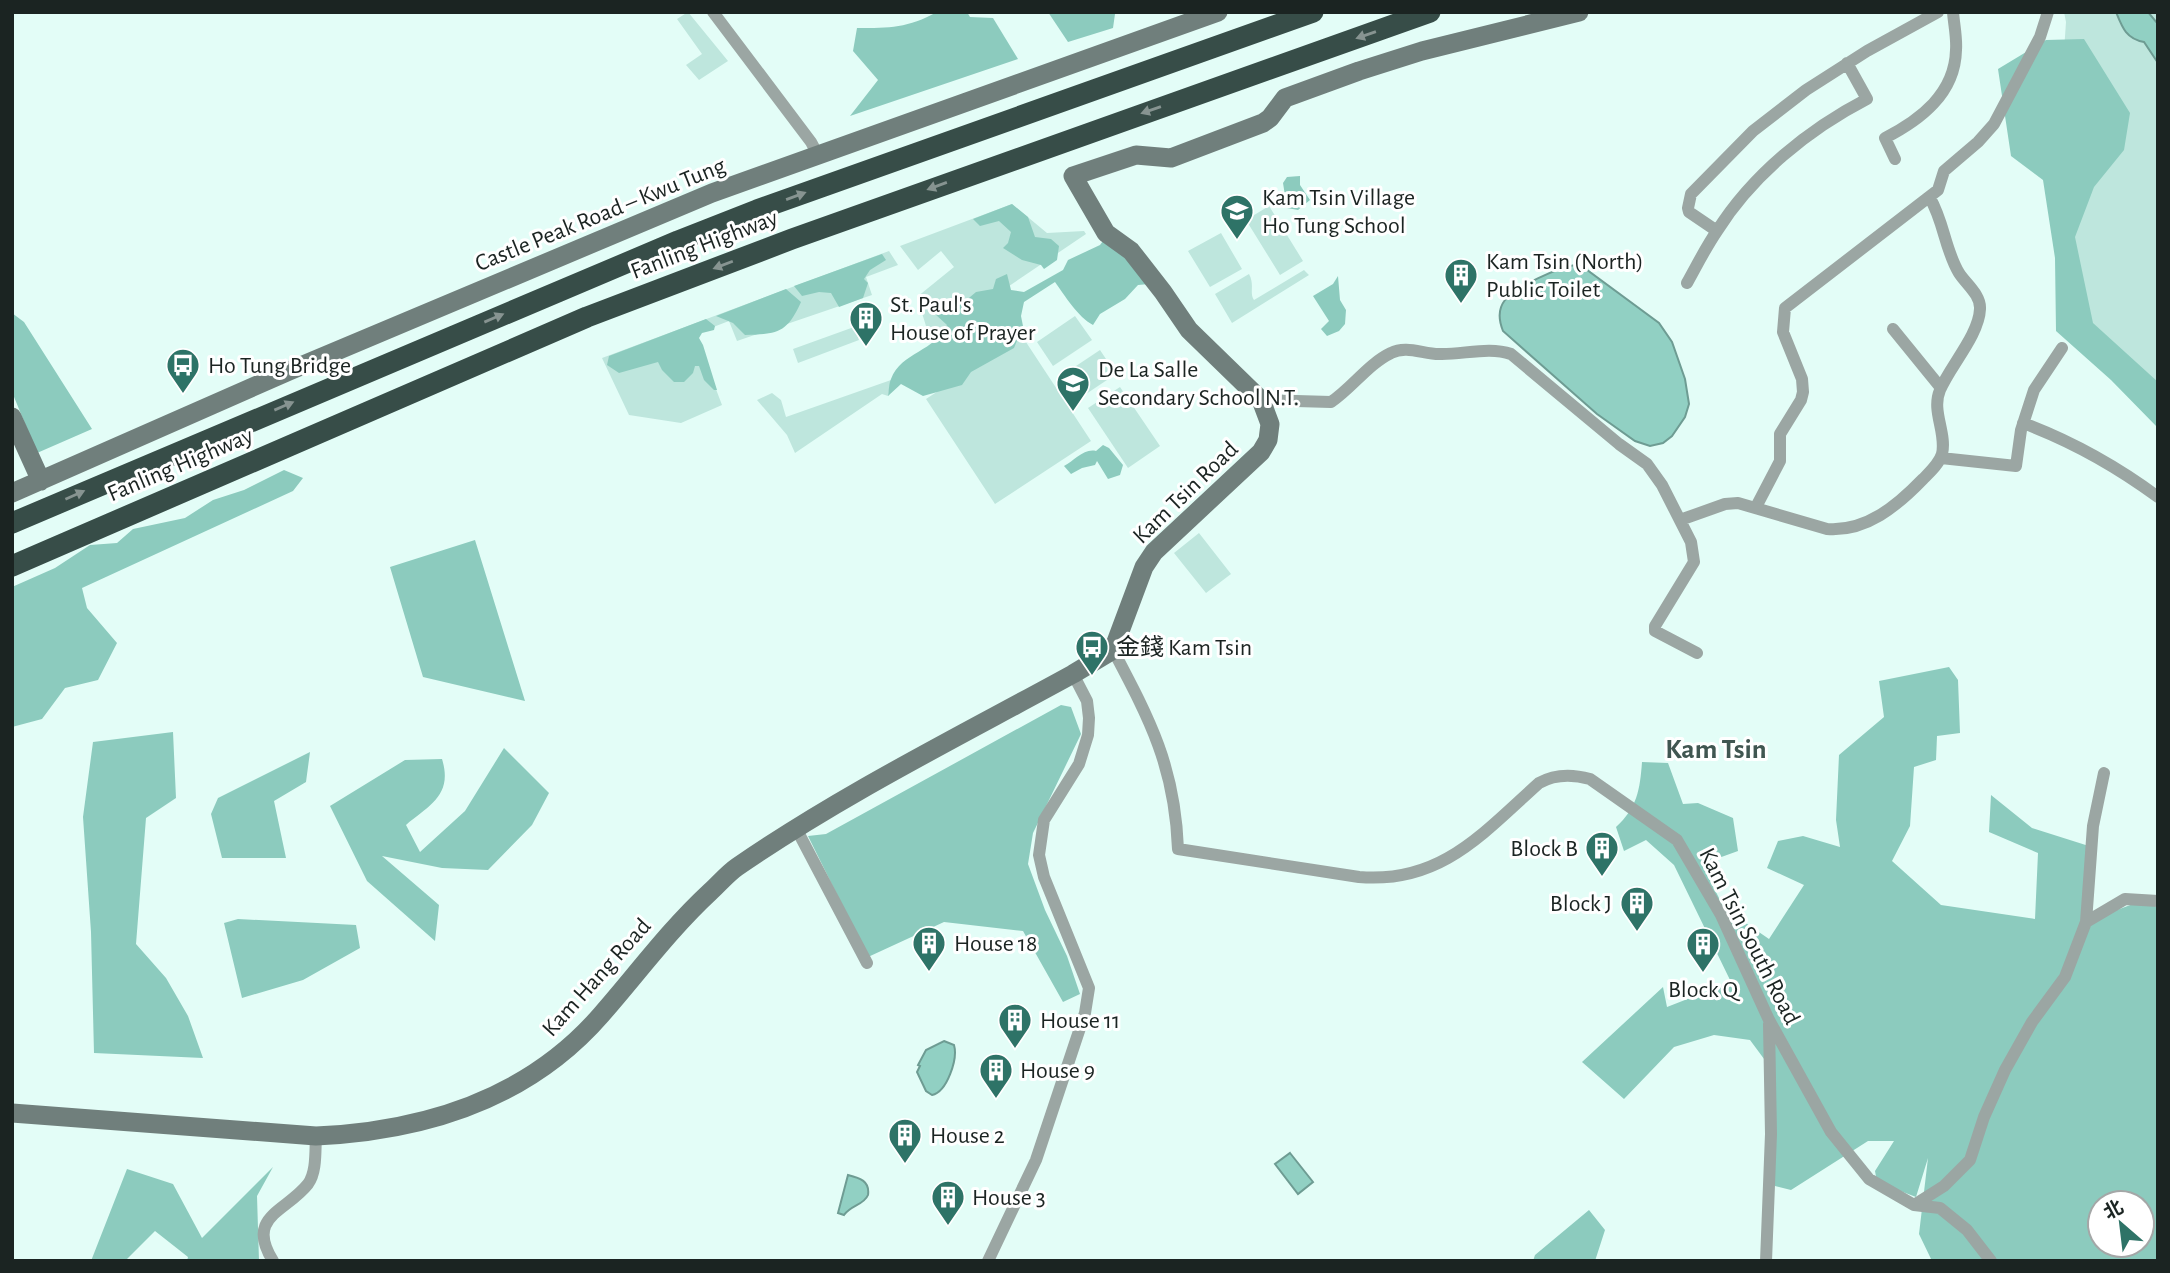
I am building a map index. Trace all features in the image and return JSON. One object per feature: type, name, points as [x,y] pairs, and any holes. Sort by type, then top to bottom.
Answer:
[{"type":"highway","name":"Fanling Highway","points":[[12,523],[678,241],[757,210],[1314,12]]},
{"type":"highway","name":"Fanling Highway","points":[[12,566],[587,317],[804,234],[1430,12]]},
{"type":"street","points":[[713,12],[818,155]]},
{"type":"street","name":"Castle Peak Road – Kwu Tung","points":[[12,493],[712,193],[1218,12]]},
{"type":"street","points":[[1579,12],[1422,51],[1359,71],[1285,98],[1263,123],[1171,158],[1136,155],[1073,176],[1105,233],[1131,251],[1189,330],[1261,400],[1331,402],[1381,359],[1399,350],[1439,354],[1504,351],[1510,354],[1653,470],[1691,542],[1694,562],[1655,626],[1655,631],[1697,653]]},
{"type":"street","points":[[1717,231],[1689,212],[1691,194],[1753,131],[1806,90],[1847,63],[1938,12]]},
{"type":"street","points":[[1895,159],[1885,138],[1910,125],[1927,112],[1941,94],[1951,74],[1956,51],[1953,12]]},
{"type":"street","points":[[1756,507],[1780,461],[1780,435],[1803,392],[1802,379],[1783,332],[1786,308],[1938,190],[1944,172],[1994,124],[2040,37],[2048,12]]},
{"type":"street","points":[[1687,283],[1717,231],[1754,184],[1790,150],[1845,110],[1867,100],[1847,63]]},
{"type":"street","points":[[1680,520],[1725,504],[1738,503],[1826,529],[1840,530],[1861,524],[1900,503],[1941,458],[1943,441],[1938,394],[1977,324],[1980,300],[1959,272],[1951,256],[1938,212],[1930,198]]},
{"type":"street","points":[[1893,329],[1941,388]]},
{"type":"street","points":[[1941,458],[2016,466],[2023,423],[2034,390],[2062,348]]},
{"type":"street","name":"Kam Tsin Road","points":[[1113,650],[1144,567],[1154,552],[1261,452],[1268,440],[1270,424],[1261,400]]},
{"type":"street","points":[[12,417],[41,481]]},
{"type":"street","points":[[2023,423],[2096,457],[2158,497]]},
{"type":"street","points":[[988,1261],[1036,1160],[1084,1013],[1089,988],[1044,877],[1039,855],[1044,820],[1079,764],[1088,735],[1087,701],[1073,674],[1113,650]]},
{"type":"street","name":"Kam Tsin South Road","points":[[1113,650],[1153,727],[1162,751],[1170,779],[1178,849],[1359,877],[1404,877],[1449,860],[1548,778],[1575,775],[1590,779],[1677,840],[1720,915],[1769,1020],[1831,1132],[1870,1180],[1914,1205],[1940,1208],[1967,1230],[1991,1261]]},
{"type":"street","name":"Kam Hang Road","points":[[12,1113],[316,1136],[362,1134],[451,1114],[493,1096],[533,1074],[570,1048],[681,919],[735,869],[930,753],[1073,674]]},
{"type":"street","points":[[1914,1205],[1944,1186],[1970,1160],[1983,1117],[2005,1070],[2032,1022],[2065,977],[2086,922],[2093,826],[2104,773]]},
{"type":"street","points":[[797,830],[867,963]]},
{"type":"street","points":[[2086,922],[2125,899],[2158,901]]},
{"type":"street","points":[[1766,1261],[1771,1134],[1769,1020]]},
{"type":"street","points":[[273,1261],[264,1247],[263,1230],[271,1217],[308,1184],[313,1175],[316,1136]]},
{"type":"shaded area","points":[[688,12],[728,61],[699,80],[686,65],[702,54],[677,19]]},
{"type":"shaded area","points":[[937,12],[967,12],[970,17],[993,18],[1018,59],[850,116],[878,80],[853,51],[857,28],[898,26]]},
{"type":"shaded area","points":[[1048,12],[1118,12],[1115,14],[1113,28],[1068,42]]},
{"type":"shaded area","points":[[2064,12],[2158,12],[2158,405],[2081,327],[2055,180],[2066,22]]},
{"type":"shaded area","points":[[2116,12],[2148,12],[2158,24],[2158,63],[2144,42],[2126,32]]},
{"type":"shaded area","points":[[2084,39],[2130,113],[2124,150],[2094,187],[2075,237],[2093,323],[2158,382],[2158,428],[2111,380],[2056,331],[2055,258],[2043,180],[2011,156],[1998,69],[2046,40]]},
{"type":"shaded area","points":[[1300,176],[1300,185],[1310,200],[1298,210],[1287,208],[1283,183],[1287,177]]},
{"type":"shaded area","points":[[1012,204],[1047,233],[1084,231],[1086,234],[947,328],[938,332],[930,331],[917,297],[954,267],[941,251],[918,270],[900,246]]},
{"type":"shaded area","points":[[1012,204],[1028,217],[1035,237],[1051,239],[1059,246],[1057,260],[1044,269],[1041,265],[1022,260],[1003,248],[1008,243],[1011,232],[999,221],[980,226],[973,219]]},
{"type":"shaded area","points":[[1269,206],[1303,261],[1280,275],[1246,220]]},
{"type":"shaded area","points":[[1221,233],[1242,269],[1210,287],[1188,251]]},
{"type":"shaded area","points":[[1103,241],[1128,260],[1149,284],[1138,285],[1125,299],[1100,314],[1093,325],[1077,312],[1055,282],[1024,302],[1021,316],[1023,326],[1014,348],[971,372],[962,385],[923,396],[901,384],[888,396],[890,381],[902,363],[942,334],[947,325],[935,314],[949,301],[963,303],[976,292],[993,289],[996,279],[1007,274],[1011,290],[1024,292],[1063,270],[1068,260]]},
{"type":"shaded area","points":[[889,251],[898,265],[866,277],[872,295],[737,341],[729,321],[695,334],[722,405],[681,423],[629,415],[602,358]]},
{"type":"shaded area","points":[[882,254],[886,260],[870,270],[864,279],[868,283],[863,298],[839,307],[831,293],[819,292],[802,296],[794,286]]},
{"type":"shaded area","points":[[1575,265],[1583,267],[1659,323],[1672,342],[1685,379],[1689,404],[1685,417],[1672,436],[1663,443],[1650,446],[1635,441],[1597,414],[1503,331],[1500,312],[1505,300],[1538,278]]},
{"type":"shaded area","points":[[1304,270],[1309,275],[1232,323],[1215,294],[1249,274],[1254,300]]},
{"type":"shaded area","points":[[1338,276],[1340,300],[1346,310],[1345,324],[1339,331],[1327,336],[1321,329],[1329,321],[1313,296],[1333,284]]},
{"type":"shaded area","points":[[786,289],[801,302],[791,320],[780,330],[745,335],[733,323],[716,316]]},
{"type":"shaded area","points":[[12,313],[24,322],[92,429],[37,453],[12,392]]},
{"type":"shaded area","points":[[1075,316],[1092,340],[1053,366],[1037,342]]},
{"type":"shaded area","points":[[706,319],[715,326],[714,330],[702,333],[699,338],[717,390],[704,380],[699,366],[695,366],[693,373],[684,382],[674,382],[658,362],[619,373],[607,365],[609,356]]},
{"type":"shaded area","points":[[854,327],[859,340],[798,363],[793,349]]},
{"type":"shaded area","points":[[1022,336],[1091,441],[995,504],[926,399]]},
{"type":"shaded area","points":[[1100,350],[1116,374],[1077,400],[1061,376]]},
{"type":"shaded area","points":[[891,380],[888,396],[882,394],[795,453],[787,435],[757,400],[772,393],[781,400],[786,417]]},
{"type":"shaded area","points":[[1120,387],[1160,446],[1128,468],[1088,408]]},
{"type":"shaded area","points":[[1103,445],[1109,448],[1123,465],[1120,475],[1108,479],[1097,461],[1095,465],[1071,474],[1064,466],[1083,453],[1096,451]]},
{"type":"shaded area","points":[[284,470],[303,478],[293,491],[82,588],[87,608],[117,643],[98,680],[65,688],[42,719],[12,727],[12,587],[55,568],[90,545],[117,543],[133,529],[185,518],[213,500],[244,490]]},
{"type":"shaded area","points":[[1199,533],[1231,574],[1206,593],[1174,553]]},
{"type":"shaded area","points":[[475,540],[525,701],[423,677],[390,567]]},
{"type":"shaded area","points":[[1949,667],[1958,680],[1960,733],[1937,736],[1936,760],[1914,767],[1910,826],[1892,861],[1941,905],[2035,919],[2038,853],[1989,832],[1991,795],[2032,828],[2092,847],[2087,921],[2144,900],[2158,908],[2158,1261],[1932,1261],[1919,1234],[1928,1158],[1916,1197],[1877,1182],[1875,1171],[1894,1141],[1868,1141],[1791,1190],[1775,1186],[1770,1067],[1750,1040],[1714,1035],[1674,1047],[1624,1099],[1582,1062],[1663,987],[1667,1007],[1731,982],[1674,865],[1646,840],[1624,851],[1616,827],[1629,813],[1636,798],[1642,762],[1668,763],[1683,804],[1698,803],[1733,818],[1738,851],[1702,864],[1724,908],[1769,939],[1804,885],[1767,868],[1778,841],[1803,836],[1840,847],[1836,820],[1839,755],[1884,717],[1879,681]]},
{"type":"shaded area","points":[[1061,705],[1071,707],[1081,734],[1033,833],[1028,864],[1080,994],[1063,1002],[1023,931],[944,922],[868,957],[808,836],[826,834]]},
{"type":"shaded area","points":[[173,732],[176,798],[146,818],[136,944],[166,978],[188,1016],[203,1058],[94,1053],[91,932],[83,817],[93,742]]},
{"type":"shaded area","points":[[504,748],[549,793],[532,825],[488,870],[442,868],[382,856],[439,905],[435,941],[367,881],[330,806],[405,760],[442,759],[445,771],[442,790],[431,805],[406,825],[420,852],[465,811]]},
{"type":"shaded area","points":[[310,752],[306,782],[274,801],[286,858],[222,858],[211,814],[218,798]]},
{"type":"shaded area","points":[[238,919],[356,925],[360,948],[303,980],[242,998],[224,923]]},
{"type":"shaded area","points":[[944,1041],[954,1045],[953,1066],[947,1082],[932,1095],[926,1091],[917,1072],[920,1066],[918,1065],[926,1050]]},
{"type":"shaded area","points":[[1290,1153],[1313,1182],[1298,1194],[1275,1164]]},
{"type":"shaded area","points":[[273,1167],[257,1196],[259,1261],[187,1261],[188,1257],[155,1231],[125,1261],[91,1261],[127,1169],[173,1184],[202,1238]]},
{"type":"shaded area","points":[[848,1175],[866,1183],[868,1195],[844,1215],[838,1213]]},
{"type":"shaded area","points":[[1589,1210],[1605,1230],[1595,1261],[1533,1261],[1535,1255]]},
{"type":"place","name":"Kam Tsin Village Ho Tung School","points":[[1237,241]]},
{"type":"place","name":"Kam Tsin (North) Public Toilet","points":[[1461,305]]},
{"type":"place","name":"St. Paul's House of Prayer","points":[[866,348]]},
{"type":"place","name":"Ho Tung Bridge","points":[[183,395]]},
{"type":"place","name":"De La Salle Secondary School N.T.","points":[[1073,413]]},
{"type":"place","name":"金錢 Kam Tsin","points":[[1092,677]]},
{"type":"place","name":"Block B","points":[[1602,878]]},
{"type":"place","name":"Block J","points":[[1637,933]]},
{"type":"place","name":"House 18","points":[[929,973]]},
{"type":"place","name":"Block Q","points":[[1703,974]]},
{"type":"place","name":"House 11","points":[[1015,1050]]},
{"type":"place","name":"House 9","points":[[996,1100]]},
{"type":"place","name":"House 2","points":[[905,1165]]},
{"type":"place","name":"House 3","points":[[948,1227]]},
{"type":"district","name":"Kam Tsin","points":[[1716,748]]}]
